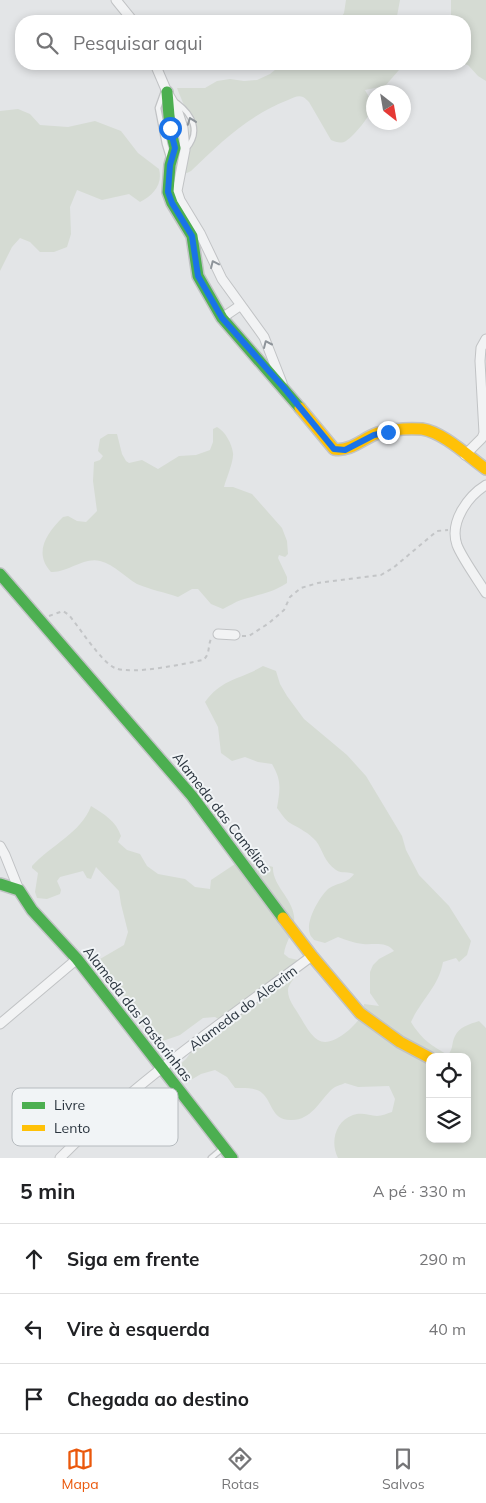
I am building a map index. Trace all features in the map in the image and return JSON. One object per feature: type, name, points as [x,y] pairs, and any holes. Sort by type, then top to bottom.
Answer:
[{"type":"street","points":[[116,0],[128,15]]},
{"type":"street","points":[[157,70],[167,93],[177,110],[183,128],[185,150],[177,191],[180,200],[200,233],[222,279],[264,337],[284,388]]},
{"type":"street","points":[[167,93],[170,128],[175,148],[171,162],[168,192],[172,203],[192,236],[198,276],[222,318],[284,388],[334,449],[345,450],[374,435],[388,432],[429,430],[486,469]]},
{"type":"street","points":[[222,318],[241,305]]},
{"type":"street","points":[[465,454],[482,438],[484,433],[480,362],[481,348],[486,339]]},
{"type":"street","points":[[486,485],[477,490],[467,502],[455,530],[457,545],[486,593]]},
{"type":"street","name":"Alameda das Camélias","points":[[0,574],[192,796],[312,956],[360,1013],[400,1042],[426,1056]]},
{"type":"street","points":[[218,634],[235,635]]},
{"type":"street","name":"Alameda das Pastorinhas","points":[[0,846],[19,890],[32,910],[76,959],[178,1088]]},
{"type":"street","points":[[0,884],[19,890]]},
{"type":"street","name":"Alameda do Alecrim","points":[[138,1088],[312,956]]},
{"type":"street","points":[[0,1024],[76,959]]},
{"type":"street","name":"Alameda das Pastorinhas","points":[[178,1088],[232,1158]]},
{"type":"street","name":"Alameda do Alecrim","points":[[60,1158],[72,1146]]},
{"type":"lane","points":[[211,1158],[224,1147]]},
{"type":"path","points":[[235,635],[249,636],[269,623],[284,610],[290,597],[301,588],[318,583],[381,575],[437,531],[455,530]]},
{"type":"path","points":[[41,621],[52,614],[63,611],[69,615],[103,659],[114,668],[141,670],[203,660],[209,652],[212,636],[218,634]]},
{"type":"shaded area","points":[[346,0],[400,0],[397,15],[343,15]]},
{"type":"shaded area","points":[[451,0],[486,0],[486,81],[471,68],[471,15],[451,15]]},
{"type":"shaded area","points":[[275,70],[399,70],[386,85],[366,85],[366,119],[344,142],[331,140],[309,102],[301,96],[274,106],[248,121],[191,171],[187,173],[181,172],[182,158],[190,131],[186,112],[177,88],[205,88],[217,81],[230,79],[257,80]]},
{"type":"shaded area","points":[[18,109],[30,114],[40,125],[68,127],[95,121],[121,131],[138,153],[159,169],[160,180],[153,193],[140,202],[129,194],[102,200],[77,190],[70,207],[71,234],[67,247],[54,252],[40,252],[30,242],[20,238],[12,247],[0,271],[0,111]]},
{"type":"shaded area","points":[[217,427],[228,438],[233,453],[224,487],[233,487],[252,494],[282,528],[287,541],[288,554],[285,557],[279,555],[278,558],[287,577],[287,583],[270,592],[239,601],[223,609],[211,604],[198,589],[192,589],[178,597],[137,584],[115,568],[100,561],[88,561],[57,572],[51,572],[43,557],[44,543],[47,536],[63,517],[68,516],[77,521],[86,522],[97,511],[93,481],[94,462],[100,460],[103,456],[98,451],[100,439],[108,434],[117,434],[122,454],[126,461],[129,463],[142,460],[158,469],[179,456],[196,455],[210,450],[213,442],[213,429]]},
{"type":"shaded area","points":[[263,666],[276,671],[280,684],[287,696],[304,719],[347,755],[366,776],[402,836],[406,850],[419,875],[449,906],[471,941],[467,955],[459,962],[456,958],[443,962],[434,986],[411,1022],[427,1042],[445,1053],[426,1053],[426,1143],[471,1143],[471,1053],[449,1053],[455,1036],[462,1028],[479,1021],[486,1028],[486,1158],[338,1158],[334,1139],[338,1127],[347,1118],[356,1114],[377,1116],[392,1112],[395,1099],[389,1086],[358,1087],[345,1083],[331,1090],[305,1117],[292,1120],[285,1119],[276,1114],[266,1097],[259,1091],[249,1088],[235,1088],[227,1077],[215,1070],[201,1074],[189,1081],[176,1072],[177,1067],[186,1059],[196,1045],[223,1030],[224,1025],[222,1021],[215,1017],[203,1018],[180,1035],[154,1044],[147,1038],[139,1016],[115,985],[98,978],[101,976],[95,971],[100,959],[124,945],[128,932],[119,891],[96,867],[91,879],[87,878],[83,871],[60,877],[57,881],[61,890],[60,894],[47,899],[37,898],[35,892],[38,873],[32,866],[80,824],[91,806],[113,822],[121,836],[118,842],[127,850],[140,854],[147,866],[158,874],[185,879],[195,887],[210,889],[211,880],[235,864],[249,860],[273,867],[276,880],[290,903],[294,916],[293,926],[284,954],[289,958],[298,960],[301,965],[289,985],[289,998],[307,1029],[318,1040],[329,1042],[341,1036],[356,1023],[364,1004],[379,1006],[370,993],[370,972],[373,965],[379,959],[394,951],[384,945],[360,944],[338,937],[325,943],[314,940],[310,935],[309,923],[311,917],[324,894],[330,887],[348,880],[354,874],[338,871],[332,867],[316,841],[307,833],[288,822],[277,808],[279,780],[272,764],[258,762],[245,757],[232,761],[221,753],[218,727],[205,702],[218,688]]},
{"type":"traffic: fast","points":[[167,92],[170,128],[175,148],[170,165],[168,192],[172,203],[192,236],[198,276],[222,318],[300,408]]},
{"type":"traffic: fast","points":[[0,574],[192,796],[283,918]]},
{"type":"traffic: fast","points":[[0,884],[19,890],[32,910],[77,959],[177,1088]]},
{"type":"traffic: fast","points":[[178,1089],[232,1158]]},
{"type":"traffic: slow","points":[[300,408],[334,449],[351,447],[378,433],[400,429],[422,429],[447,440],[486,469]]},
{"type":"traffic: slow","points":[[283,918],[360,1013],[400,1042],[426,1056]]},
{"type":"route","points":[[170,128],[175,148],[170,165],[168,192],[172,203],[192,236],[198,276],[222,318],[284,388],[334,449],[338,451],[345,450],[374,435],[388,432]]}]
